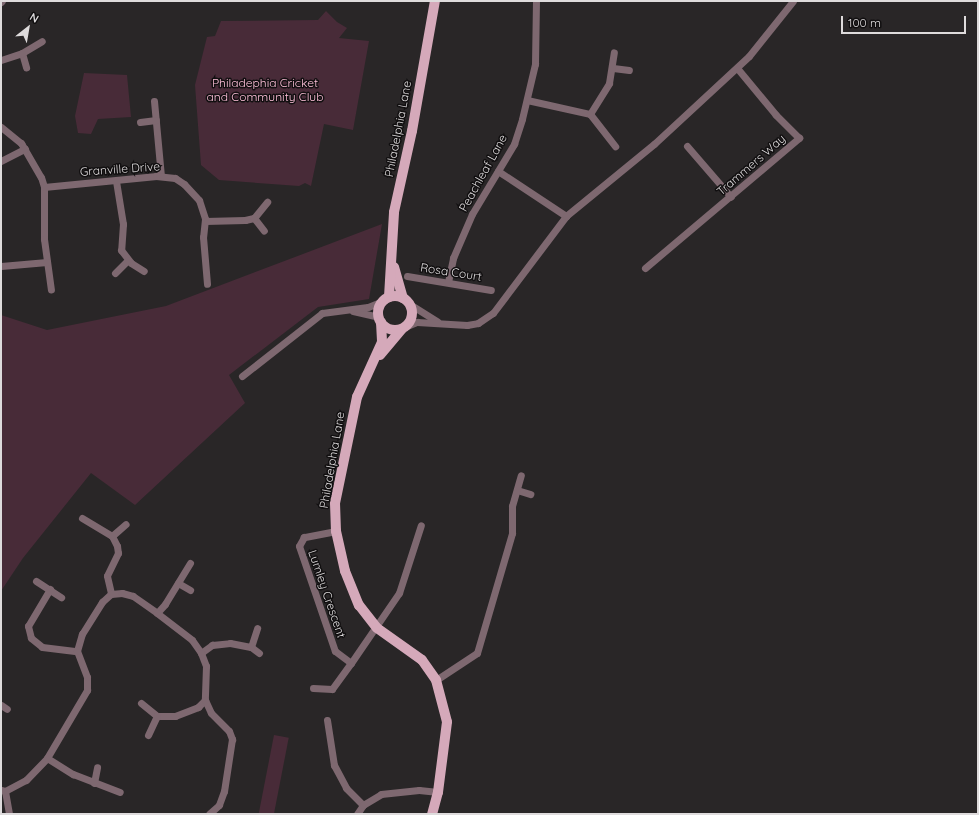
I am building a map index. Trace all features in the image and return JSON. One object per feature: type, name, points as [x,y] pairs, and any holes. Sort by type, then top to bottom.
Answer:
[{"type":"main road","name":"Philadelphia Lane","points":[[432,814],[438,792],[447,722],[436,680],[422,660],[376,628],[359,605],[345,571],[336,531],[335,503],[357,397],[374,363],[382,342],[379,308],[387,298],[393,263],[394,212],[435,1]]},
{"type":"main road","name":"Philadelphia Lane","points":[[374,363],[412,315],[393,263]]},
{"type":"main road","points":[[387,298],[407,301]]},
{"type":"main road","points":[[380,320],[388,329],[404,327]]},
{"type":"street","name":"Peachleaf Lane","points":[[448,282],[453,258],[472,214],[514,144],[527,100],[535,64],[536,1]]},
{"type":"street","points":[[404,327],[417,322],[439,322],[467,325],[478,323],[493,313],[566,216],[654,144],[750,56],[793,1]]},
{"type":"street","points":[[1,60],[22,53],[42,41]]},
{"type":"street","points":[[590,114],[600,102],[613,68],[614,52]]},
{"type":"street","points":[[22,53],[26,67]]},
{"type":"street","points":[[613,68],[629,70]]},
{"type":"street","name":"Trammers Way","points":[[646,268],[799,138],[776,115],[737,68]]},
{"type":"street","points":[[527,100],[590,114],[615,146]]},
{"type":"street","points":[[154,101],[161,176]]},
{"type":"street","points":[[140,122],[156,120]]},
{"type":"street","points":[[1,127],[25,149],[44,187],[44,239],[51,290]]},
{"type":"street","points":[[686,146],[731,197]]},
{"type":"street","points":[[1,161],[25,149]]},
{"type":"street","points":[[498,171],[566,216]]},
{"type":"street","name":"Granville Drive","points":[[44,187],[66,183],[116,182],[161,176],[175,178],[193,191],[201,205],[205,221],[203,238],[207,284]]},
{"type":"street","points":[[116,182],[123,224],[121,250],[128,260],[144,271]]},
{"type":"street","points":[[205,221],[231,221],[254,218],[267,202]]},
{"type":"street","points":[[254,218],[264,231]]},
{"type":"street","points":[[115,273],[128,260]]},
{"type":"street","points":[[1,266],[47,262]]},
{"type":"street","name":"Rosa Court","points":[[407,276],[491,290]]},
{"type":"street","points":[[242,376],[322,313],[368,307],[387,298]]},
{"type":"street","points":[[407,301],[439,322]]},
{"type":"street","points":[[347,310],[380,320]]},
{"type":"street","points":[[436,680],[477,653],[512,533],[512,506],[522,475]]},
{"type":"street","points":[[517,490],[530,494]]},
{"type":"street","points":[[82,518],[112,536],[118,553],[107,576],[111,594]]},
{"type":"street","points":[[112,536],[126,524]]},
{"type":"street","name":"Lumley Crescent","points":[[336,531],[304,537],[299,546],[335,651],[351,663],[399,593],[421,525]]},
{"type":"street","points":[[156,613],[178,583],[190,563]]},
{"type":"street","points":[[36,581],[61,596]]},
{"type":"street","points":[[178,583],[190,590]]},
{"type":"street","points":[[50,589],[28,626],[32,638],[42,648],[77,651]]},
{"type":"street","points":[[9,814],[3,790],[26,780],[47,758],[87,690],[87,677],[77,651],[82,634],[102,602],[111,594],[122,593],[133,596],[192,640],[201,653],[206,666],[205,700],[211,713],[229,731],[232,739],[224,791],[219,805],[209,814]]},
{"type":"street","points":[[251,647],[257,628]]},
{"type":"street","points":[[201,653],[212,645],[230,643],[251,647],[259,653]]},
{"type":"street","points":[[313,688],[332,689],[351,663]]},
{"type":"street","points":[[141,703],[157,716],[175,716],[198,707],[205,700]]},
{"type":"street","points":[[148,735],[157,716]]},
{"type":"street","points":[[327,720],[334,765],[346,788],[363,805]]},
{"type":"street","points":[[47,758],[94,783],[120,792]]},
{"type":"street","points":[[94,783],[97,768]]},
{"type":"street","points":[[357,814],[363,805],[381,794],[419,790],[438,792]]},
{"type":"green space","name":"Philadephia Cricket and Community Club","points":[[326,11],[337,22],[347,28],[339,38],[369,41],[353,130],[324,124],[311,186],[305,183],[299,186],[219,180],[201,165],[195,85],[207,37],[215,36],[221,21],[318,20]]},
{"type":"green space","points":[[84,73],[127,75],[131,117],[98,119],[91,134],[78,133],[75,116]]},
{"type":"green space","points":[[382,224],[369,299],[318,307],[229,375],[245,403],[135,505],[91,473],[23,558],[1,591],[1,315],[47,330],[166,306]]},
{"type":"green space","points":[[274,735],[289,738],[274,814],[259,814]]}]
